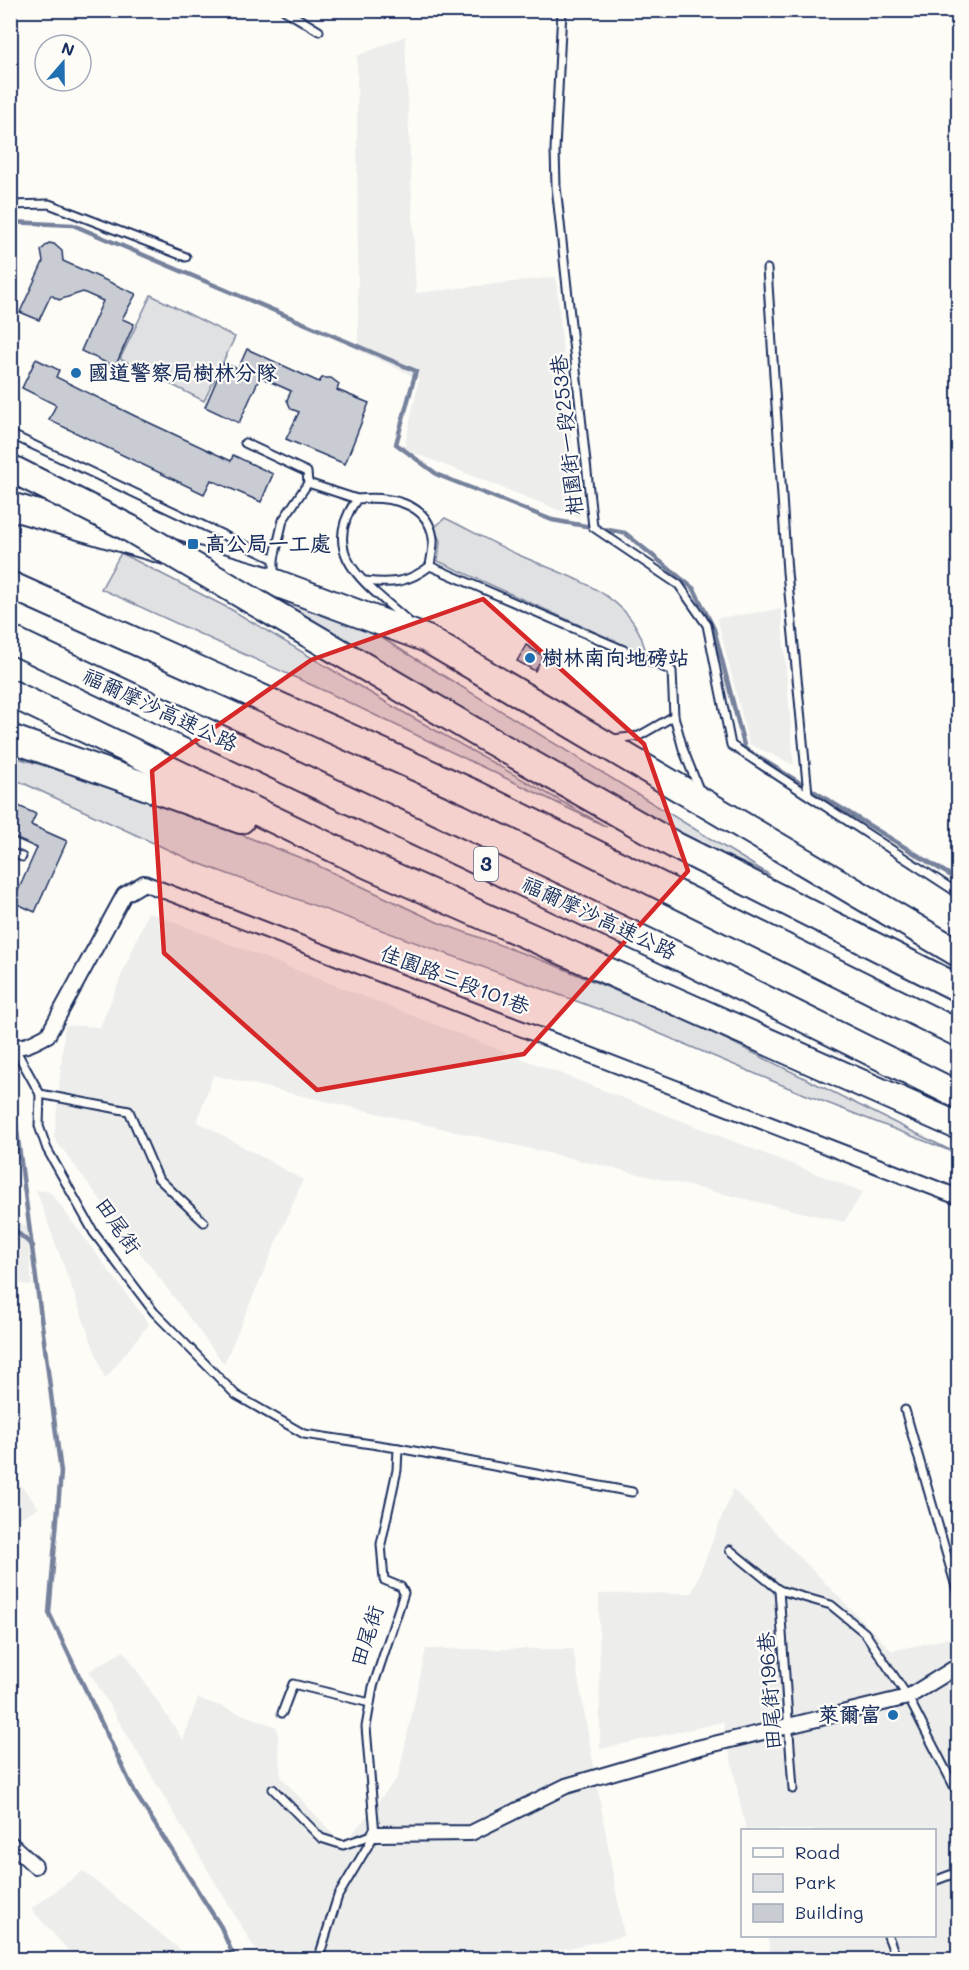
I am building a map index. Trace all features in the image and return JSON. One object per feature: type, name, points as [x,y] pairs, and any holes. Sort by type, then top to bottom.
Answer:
[{"type":"highway","points":[[10,468],[129,528],[484,737],[676,846],[958,988]]},
{"type":"highway","points":[[16,503],[74,526],[274,571],[427,639],[958,953]]},
{"type":"highway","points":[[10,585],[481,797],[958,1033]]},
{"type":"highway","name":"福爾摩沙高速公路","points":[[10,639],[692,963],[958,1095]]},
{"type":"highway","points":[[10,693],[368,865],[958,1126]]},
{"type":"highway","points":[[10,738],[368,865]]},
{"type":"street","name":"佳園路三段101巷","points":[[12,1046],[29,1045],[48,1035],[124,895],[144,883],[958,1197]]},
{"type":"street","points":[[375,1834],[471,1833],[566,1786],[693,1749],[908,1697],[958,1666]]},
{"type":"street","points":[[10,1843],[35,1866]]},
{"type":"lane","points":[[284,10],[319,31]]},
{"type":"lane","name":"柑園街一段253巷","points":[[562,10],[555,150],[556,186],[592,527],[679,585],[707,626],[730,745],[958,893]]},
{"type":"lane","points":[[10,205],[49,204],[186,256]]},
{"type":"lane","points":[[767,269],[787,572],[808,794]]},
{"type":"lane","points":[[10,434],[274,571],[283,520],[308,483],[307,472],[245,442]]},
{"type":"lane","points":[[308,483],[357,499],[380,497],[406,503],[424,516],[433,537],[430,566],[415,578],[393,585],[365,581]]},
{"type":"lane","points":[[357,499],[345,516],[342,544],[346,562],[427,639]]},
{"type":"lane","points":[[430,566],[672,671],[674,716],[683,749],[706,805]]},
{"type":"lane","points":[[600,741],[639,736],[674,716]]},
{"type":"lane","points":[[10,852],[22,857]]},
{"type":"lane","points":[[12,1046],[40,1094],[129,1111],[158,1178],[204,1222]]},
{"type":"lane","name":"田尾街","points":[[40,1094],[39,1126],[46,1149],[94,1233],[154,1312],[236,1395],[304,1434],[398,1448],[397,1470],[381,1544],[384,1580],[401,1587],[404,1593],[373,1687],[366,1727],[375,1834]]},
{"type":"lane","points":[[905,1410],[958,1594]]},
{"type":"lane","points":[[398,1448],[632,1492]]},
{"type":"lane","points":[[730,1550],[779,1590],[831,1605],[865,1633],[908,1697],[958,1794]]},
{"type":"lane","name":"田尾街196巷","points":[[779,1590],[793,1789]]},
{"type":"lane","points":[[282,1713],[293,1684],[370,1702]]},
{"type":"lane","points":[[273,1789],[321,1838],[343,1845],[375,1834]]},
{"type":"lane","points":[[318,1959],[338,1896],[375,1834]]},
{"type":"lane","points":[[936,1880],[958,1872]]},
{"type":"lane","points":[[889,1937],[897,1959]]},
{"type":"highlighted area","points":[[483,599],[644,744],[688,871],[524,1054],[317,1090],[164,953],[152,771],[311,660]]},
{"type":"shaded area","points":[[405,36],[416,293],[556,277],[579,518],[404,449],[419,379],[358,350],[357,56]]},
{"type":"shaded area","points":[[781,609],[794,765],[749,744],[717,618]]},
{"type":"shaded area","points":[[148,912],[863,1192],[844,1222],[213,1075],[197,1121],[303,1180],[224,1364],[54,1138],[65,1025],[100,1027]]},
{"type":"shaded area","points":[[36,1190],[50,1192],[149,1324],[105,1379]]},
{"type":"shaded area","points":[[11,1215],[27,1227],[32,1286],[11,1282]]},
{"type":"shaded area","points":[[11,1473],[39,1508],[10,1522]]},
{"type":"shaded area","points":[[733,1489],[892,1651],[958,1636],[958,1959],[772,1959],[767,1937],[936,1937],[936,1829],[746,1829],[723,1722],[600,1749],[599,1594],[692,1593]]},
{"type":"shaded area","points":[[426,1649],[573,1649],[624,1936],[517,1959],[261,1959],[89,1671],[124,1651],[183,1740],[198,1698],[277,1727],[281,1777],[343,1845],[398,1777]]},
{"type":"shaded area","points":[[83,1871],[192,1959],[76,1959],[31,1909]]},
{"type":"green space","points":[[151,295],[235,337],[204,401],[120,359]]},
{"type":"green space","points":[[445,518],[510,551],[598,590],[615,602],[629,617],[640,634],[646,655],[438,561],[440,541],[434,528]]},
{"type":"green space","points":[[121,553],[232,610],[394,707],[607,827],[327,692],[101,589]]},
{"type":"green space","points":[[253,589],[354,621],[770,875],[659,826]]},
{"type":"green space","points":[[17,758],[117,786],[306,860],[437,922],[552,964],[697,1025],[958,1154],[794,1090],[620,1017],[195,862],[12,778]]},
{"type":"building","points":[[49,243],[62,251],[63,261],[136,294],[122,319],[134,324],[115,367],[81,351],[103,301],[83,292],[59,300],[51,295],[39,320],[20,312],[43,262],[41,250]]},
{"type":"building","points":[[247,349],[319,382],[322,378],[331,378],[339,384],[337,390],[369,403],[345,464],[286,439],[299,412],[291,409],[287,400],[291,391],[260,377],[239,423],[205,407],[224,363],[238,369]]},
{"type":"building","points":[[36,359],[59,370],[56,377],[135,416],[231,461],[233,455],[273,474],[261,502],[211,480],[204,494],[49,420],[56,405],[22,388]]},
{"type":"building","name":"樹林南向地磅站","points":[[526,645],[543,656],[535,671],[517,661]]},
{"type":"building","points":[[10,802],[36,814],[31,825],[67,841],[35,912],[13,902],[37,848],[10,836]]},
{"type":"waterway","points":[[10,222],[73,225],[416,371],[396,444],[438,475],[552,520],[625,533],[694,589],[714,629],[745,749],[958,880]]},
{"type":"waterway","points":[[11,1085],[61,1472],[49,1613],[135,1793],[221,1927],[235,1960]]},
{"type":"waterway","points":[[10,1226],[33,1246]]},
{"type":"place","name":"國道警察局樹林分隊","points":[[76,373]]},
{"type":"place","name":"高公局一工處","points":[[193,544]]},
{"type":"place","name":"樹林南向地磅站","points":[[530,658]]},
{"type":"place","name":"萊爾富","points":[[893,1715]]}]
